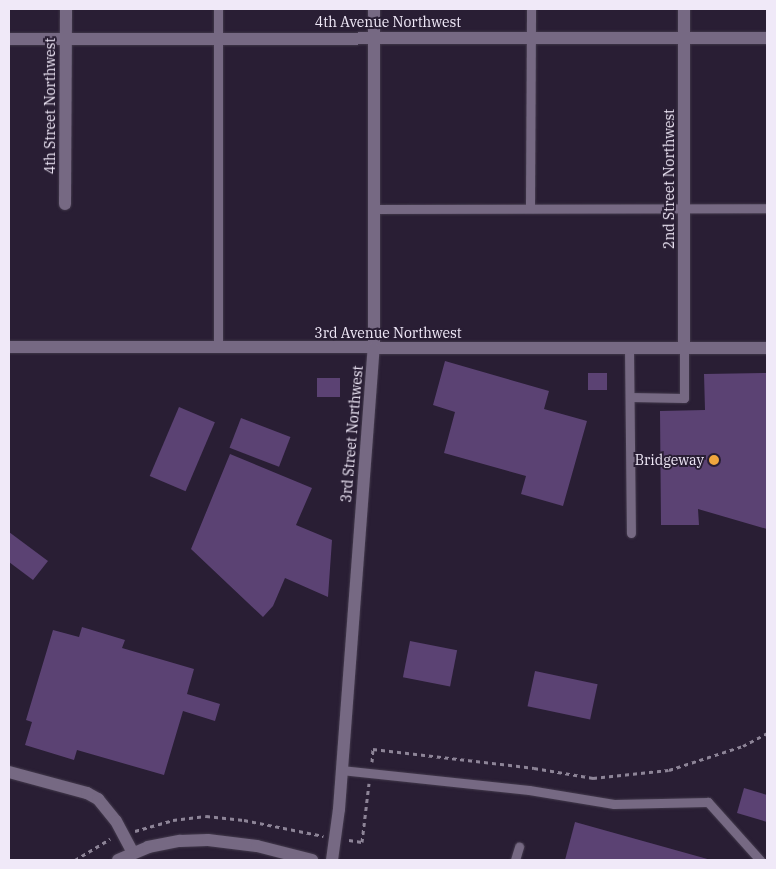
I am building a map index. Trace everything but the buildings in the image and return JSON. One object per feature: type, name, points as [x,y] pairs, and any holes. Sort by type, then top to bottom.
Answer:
[{"type":"street","name":"4th Street Northwest","points":[[65,204],[66,9]]},
{"type":"street","name":"3rd Street Northwest","points":[[332,860],[336,838],[374,348],[374,9]]},
{"type":"street","name":"2nd Street Northwest","points":[[684,9],[684,348]]},
{"type":"street","name":"4th Avenue Northwest","points":[[9,39],[374,37],[767,38]]},
{"type":"street","name":"3rd Avenue Northwest","points":[[9,348],[767,348]]},
{"type":"street","points":[[9,772],[87,793],[98,799],[116,821],[133,853]]},
{"type":"street","points":[[118,860],[133,853],[165,844],[208,840],[256,846],[312,860]]},
{"type":"lane","points":[[218,9],[218,348]]},
{"type":"lane","points":[[530,207],[531,9]]},
{"type":"lane","points":[[374,209],[530,207],[767,208]]},
{"type":"lane","points":[[629,348],[631,533]]},
{"type":"lane","points":[[630,397],[684,398],[684,348]]},
{"type":"lane","points":[[341,770],[529,790],[614,804],[708,802],[760,860]]},
{"type":"lane","points":[[515,860],[519,847]]},
{"type":"path","points":[[669,770],[743,746],[767,733]]},
{"type":"place","name":"Bridgeway","points":[[714,460]]}]
